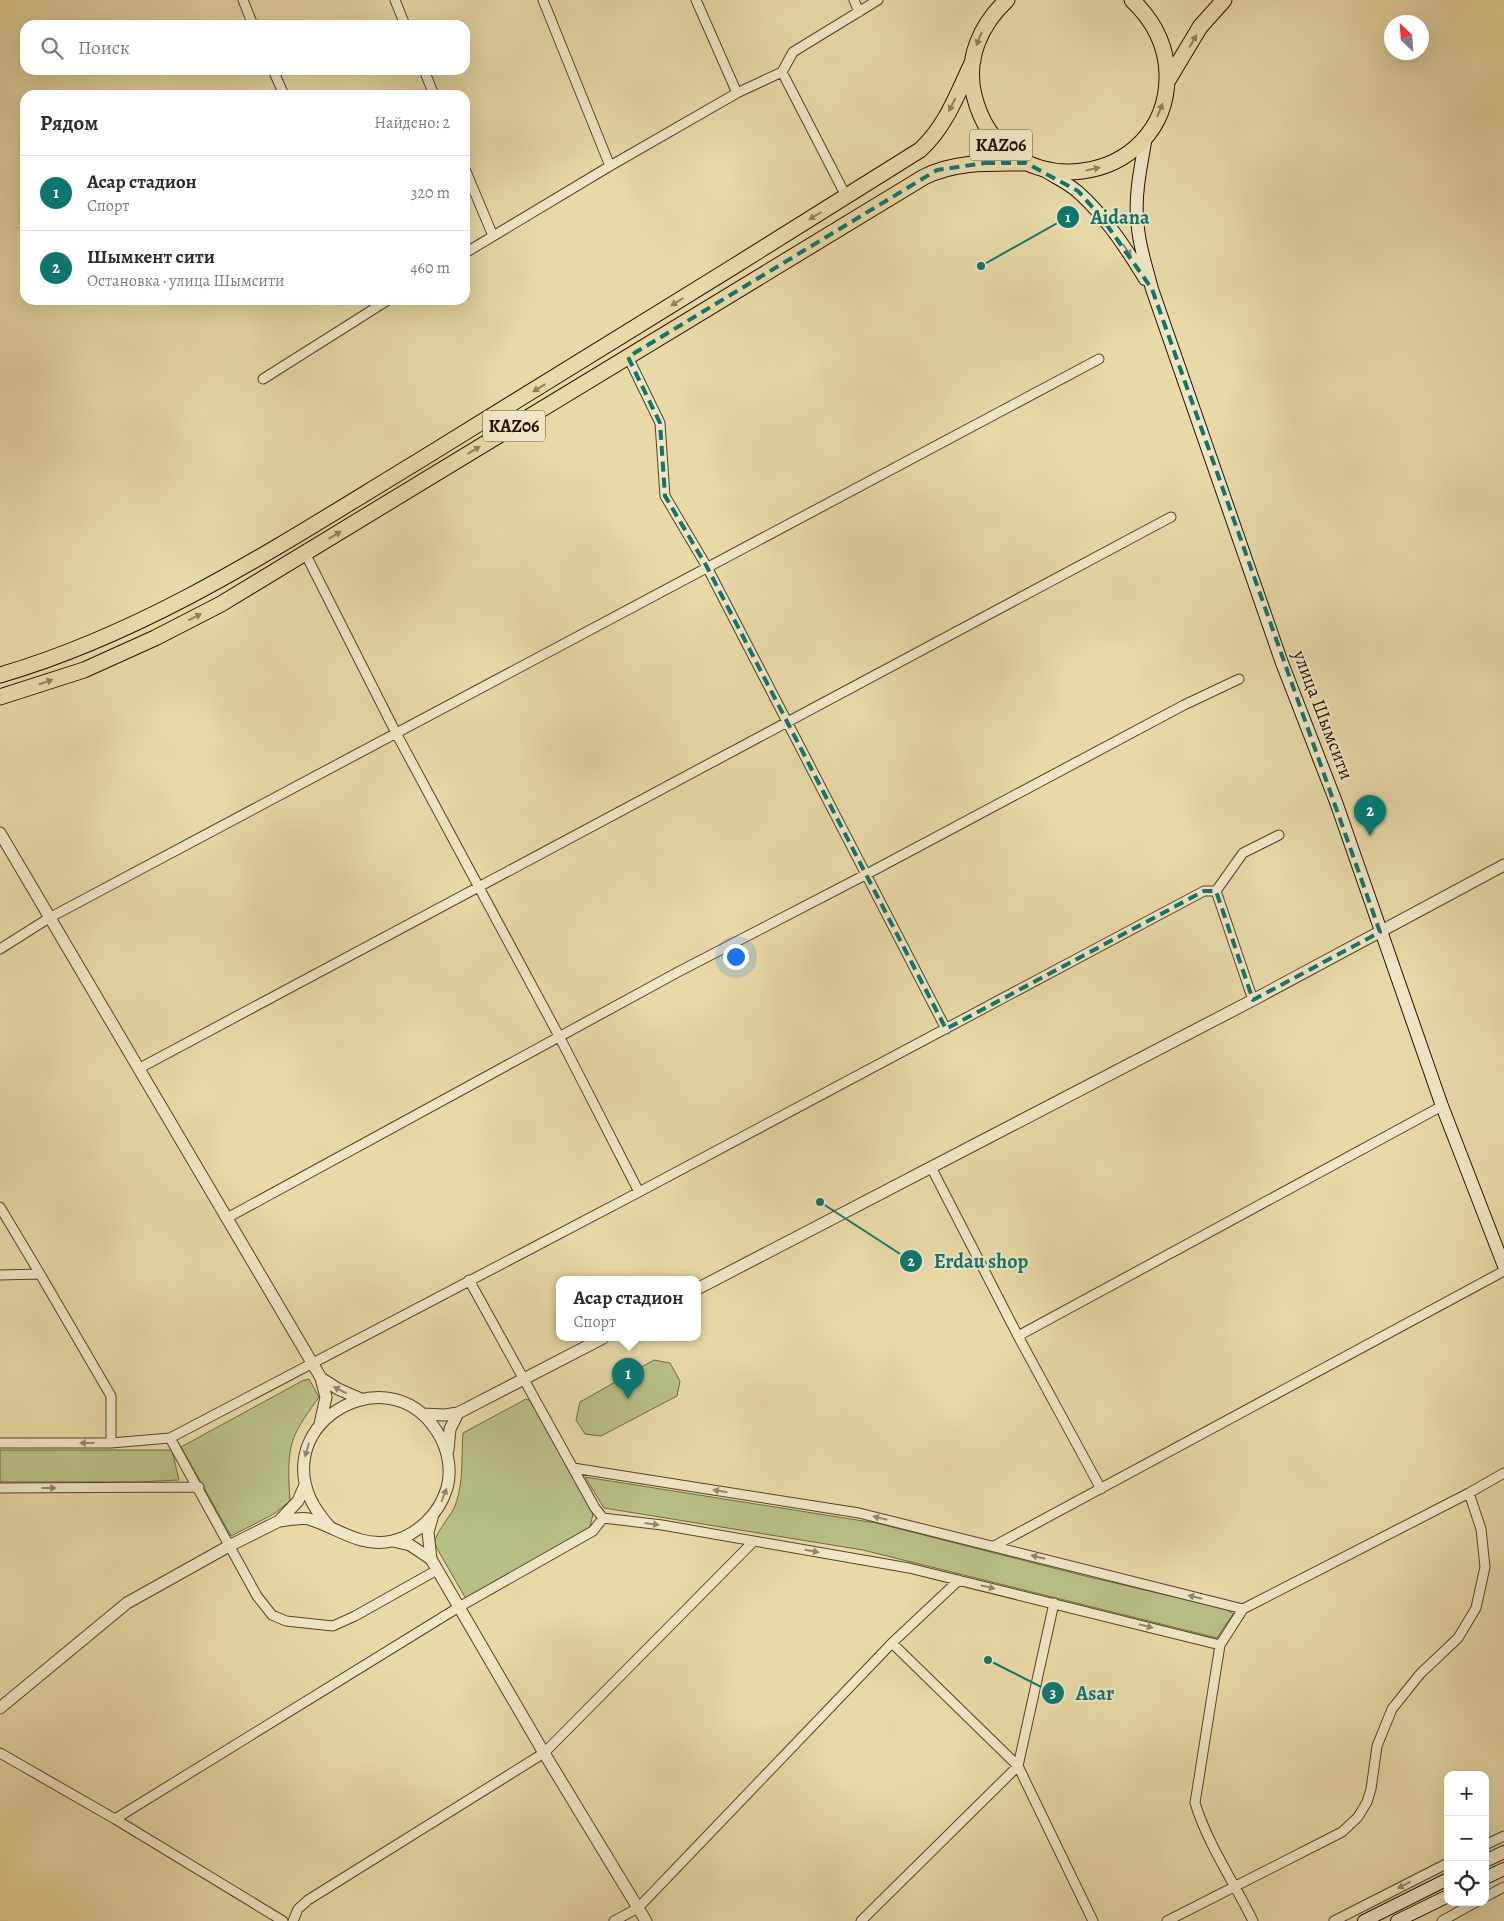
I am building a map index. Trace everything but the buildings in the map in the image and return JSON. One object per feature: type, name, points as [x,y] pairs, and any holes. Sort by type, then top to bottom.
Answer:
[{"type":"highway","name":"KАZ06","points":[[1007,0],[984,27],[975,49],[973,91],[982,120],[1001,145],[1026,163],[1042,169],[1070,173],[1099,168],[1125,156],[1146,136],[1160,110],[1167,82],[1167,64],[1161,40],[1149,18],[1132,0]]},
{"type":"highway","name":"KАZ06","points":[[1167,82],[1200,27],[1224,0]]},
{"type":"highway","name":"KАZ06","points":[[0,675],[82,647],[147,617],[235,572],[618,340],[920,150],[932,140],[953,103],[973,61]]},
{"type":"highway","name":"KАZ06","points":[[0,697],[84,670],[148,641],[221,604],[937,170],[952,166],[985,163],[1026,163]]},
{"type":"main road","name":"улица Шымсити","points":[[1146,136],[1137,197],[1137,217],[1140,240],[1152,290],[1282,663],[1336,802],[1442,1106],[1504,1266]]},
{"type":"main road","name":"улица Шымсити","points":[[1042,169],[1078,192],[1102,218],[1128,251],[1152,290]]},
{"type":"main road","points":[[1489,1859],[1504,1852]]},
{"type":"main road","points":[[1489,1876],[1504,1869]]},
{"type":"main road","points":[[1364,1921],[1444,1881]]},
{"type":"main road","points":[[1396,1921],[1444,1898]]},
{"type":"street","points":[[243,0],[252,20]]},
{"type":"street","points":[[395,0],[403,20]]},
{"type":"street","points":[[543,0],[610,166]]},
{"type":"street","points":[[696,0],[737,93]]},
{"type":"street","points":[[854,0],[859,12]]},
{"type":"street","points":[[470,250],[737,93],[782,72],[793,52],[878,0]]},
{"type":"street","points":[[782,72],[846,196]]},
{"type":"street","points":[[275,75],[282,90]]},
{"type":"street","points":[[426,75],[432,90]]},
{"type":"street","points":[[470,181],[493,236]]},
{"type":"street","points":[[264,379],[373,305]]},
{"type":"street","points":[[628,356],[660,423],[665,496],[707,567],[946,1029]]},
{"type":"street","points":[[0,949],[49,918],[1099,358]]},
{"type":"street","points":[[138,1069],[1172,518]]},
{"type":"street","points":[[305,553],[396,733],[559,1036],[640,1192]]},
{"type":"street","points":[[227,1218],[678,972],[1184,705],[1239,679]]},
{"type":"street","points":[[0,833],[227,1218],[310,1363],[321,1378],[326,1396],[320,1424]]},
{"type":"street","points":[[1216,891],[1243,853],[1279,835]]},
{"type":"street","points":[[701,1287],[1253,1000],[1504,865]]},
{"type":"street","points":[[0,1444],[111,1442],[170,1438],[310,1363],[640,1192],[1204,890],[1216,891]]},
{"type":"street","points":[[1216,891],[1253,1000]]},
{"type":"street","points":[[1018,1336],[1442,1106]]},
{"type":"street","points":[[931,1167],[1018,1336],[1101,1489]]},
{"type":"street","points":[[0,1207],[111,1396],[111,1442]]},
{"type":"street","points":[[994,1546],[1504,1270]]},
{"type":"street","points":[[0,1275],[40,1274]]},
{"type":"street","points":[[469,1280],[594,1508],[603,1518],[662,1525],[909,1568],[1220,1645]]},
{"type":"street","points":[[422,1414],[445,1415],[458,1413],[597,1341]]},
{"type":"street","points":[[321,1378],[338,1389],[361,1399]]},
{"type":"street","points":[[279,1521],[307,1518],[359,1541],[375,1542],[392,1541],[407,1536],[421,1527],[432,1516],[441,1502],[447,1487],[449,1471],[447,1454],[442,1439],[434,1425],[422,1414],[409,1405],[377,1397],[361,1399],[338,1409],[320,1424],[311,1438],[306,1453],[304,1469],[305,1486],[310,1501],[331,1528]]},
{"type":"street","points":[[447,1454],[450,1429],[458,1413]]},
{"type":"street","points":[[170,1438],[257,1596],[272,1616],[286,1621],[332,1626],[355,1616],[437,1570]]},
{"type":"street","points":[[573,1468],[858,1513],[1243,1609]]},
{"type":"street","points":[[1253,1921],[1236,1885],[1202,1826],[1195,1803],[1220,1645],[1243,1609],[1469,1493],[1504,1473]]},
{"type":"street","points":[[0,1708],[128,1604],[229,1546],[279,1521],[298,1501],[305,1486]]},
{"type":"street","points":[[0,1488],[198,1488]]},
{"type":"street","points":[[1167,1921],[1342,1832],[1358,1817],[1369,1796],[1377,1746],[1392,1709],[1420,1674],[1458,1638],[1476,1608],[1486,1567],[1481,1529],[1469,1493]]},
{"type":"street","points":[[432,1516],[428,1532],[431,1559],[544,1753],[646,1921]]},
{"type":"street","points":[[116,1819],[459,1607],[593,1530],[603,1518]]},
{"type":"street","points":[[392,1541],[410,1545],[431,1559]]},
{"type":"street","points":[[293,1921],[298,1909],[308,1900],[544,1753],[754,1541]]},
{"type":"street","points":[[614,1921],[638,1908],[892,1643],[958,1580]]},
{"type":"street","points":[[861,1921],[1018,1766],[1054,1603]]},
{"type":"street","points":[[892,1643],[1018,1766],[1093,1921]]},
{"type":"street","points":[[0,1752],[116,1819],[282,1921]]},
{"type":"street","points":[[1489,1843],[1504,1836]]},
{"type":"street","points":[[1334,1921],[1444,1865]]},
{"type":"street","points":[[1489,1895],[1504,1887]]},
{"type":"street","points":[[1442,1921],[1469,1906]]},
{"type":"highlighted area","points":[[985,163],[1026,163],[1078,191],[1102,218],[1152,289],[1380,932],[1253,1000],[1216,891],[1204,891],[946,1029],[707,567],[665,496],[660,423],[628,357],[937,170]]},
{"type":"green space","points":[[654,1360],[670,1363],[680,1381],[677,1396],[601,1436],[585,1434],[576,1420],[580,1402]]},
{"type":"green space","points":[[309,1379],[319,1397],[300,1425],[290,1450],[290,1501],[274,1514],[231,1536],[181,1447],[302,1381]]},
{"type":"green space","points":[[526,1399],[532,1401],[593,1514],[590,1527],[466,1599],[434,1543],[439,1531],[454,1508],[459,1494],[463,1433]]},
{"type":"green space","points":[[0,1450],[172,1450],[179,1480],[137,1482],[0,1482]]},
{"type":"green space","points":[[585,1477],[876,1523],[1085,1576],[1226,1609],[1233,1614],[1217,1638],[863,1550],[604,1508]]},
{"type":"place","name":"Aidana","points":[[981,266]]},
{"type":"place","name":"Шымкент сити","points":[[1370,836]]},
{"type":"place","name":"Erdau shop","points":[[820,1202]]},
{"type":"place","name":"Асар стадион","points":[[628,1399]]},
{"type":"place","name":"Asar","points":[[988,1660]]}]
